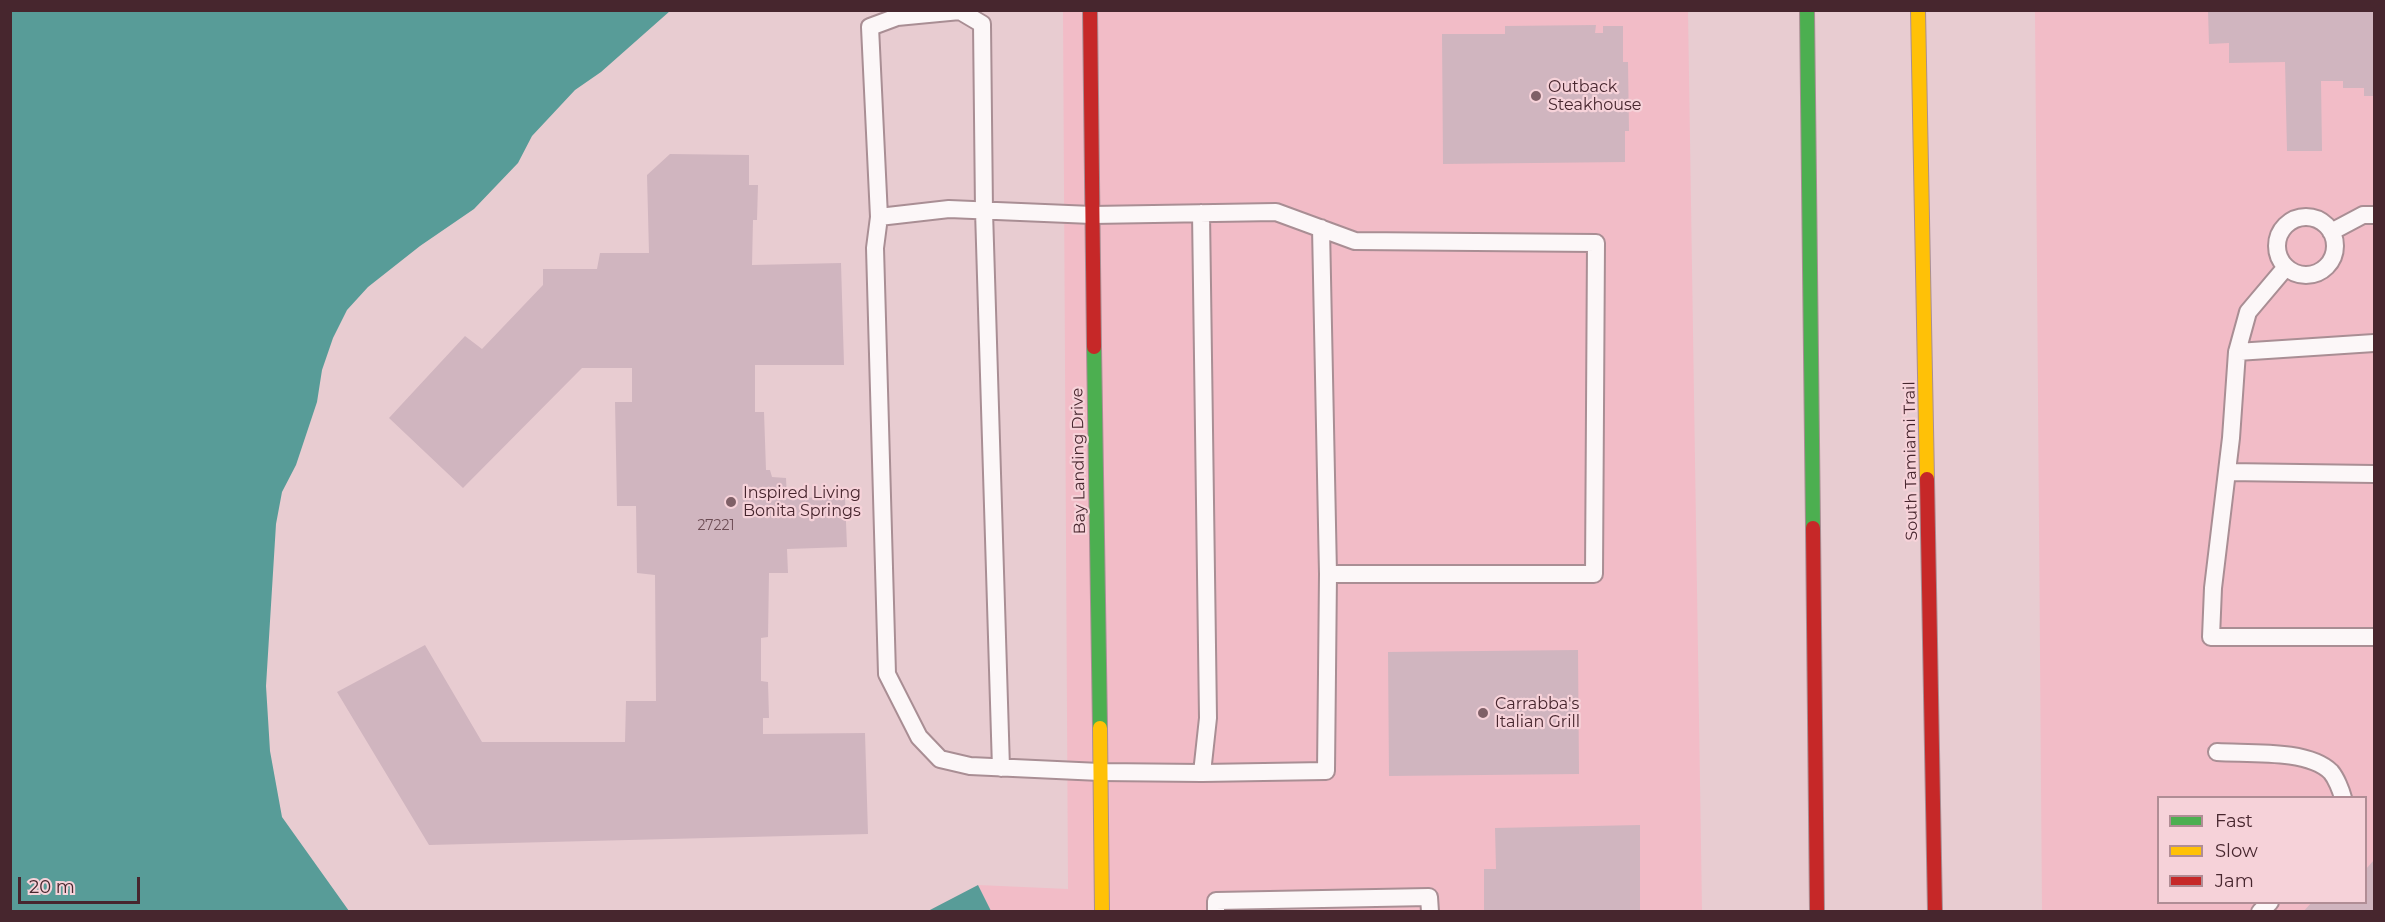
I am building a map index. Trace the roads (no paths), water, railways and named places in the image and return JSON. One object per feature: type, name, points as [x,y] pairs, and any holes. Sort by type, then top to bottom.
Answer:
[{"type":"main road","name":"Bay Landing Drive","points":[[1090,10],[1102,912]]},
{"type":"main road","points":[[1807,10],[1817,912]]},
{"type":"main road","name":"South Tamiami Trail","points":[[1918,10],[1935,912]]},
{"type":"lane","points":[[1001,768],[984,211],[982,24],[960,11],[897,17],[870,27],[879,217],[875,248],[887,674],[919,737],[940,759],[969,766],[1001,768],[1100,772],[1326,771],[1328,574],[1321,228]]},
{"type":"lane","points":[[879,217],[949,209],[1092,215],[1276,212],[1355,241],[1596,243],[1594,574],[1328,574]]},
{"type":"lane","points":[[1201,213],[1208,718],[1202,773]]},
{"type":"lane","points":[[2331,232],[2362,215],[2374,215]]},
{"type":"lane","points":[[2312,218],[2320,221],[2331,232],[2336,244],[2335,253],[2325,269],[2307,276],[2297,274],[2286,267],[2277,254],[2277,244],[2285,226],[2292,220],[2312,218]]},
{"type":"lane","points":[[2286,267],[2248,312],[2237,351],[2227,472],[2213,588],[2211,637],[2374,637]]},
{"type":"lane","points":[[2237,351],[2374,343]]},
{"type":"lane","points":[[2227,472],[2374,474]]},
{"type":"lane","points":[[2217,752],[2289,755],[2317,764],[2331,773],[2342,796]]},
{"type":"lane","points":[[1216,912],[1216,901],[1429,897],[1430,912]]},
{"type":"water","points":[[10,11],[670,11],[601,72],[575,90],[532,136],[518,163],[474,209],[420,246],[368,287],[347,310],[333,338],[322,370],[317,402],[296,465],[282,492],[276,524],[266,686],[270,751],[282,817],[349,911],[11,911]]},
{"type":"water","points":[[978,885],[991,911],[928,911]]},
{"type":"place","name":"Outback Steakhouse","points":[[1536,96]]},
{"type":"place","name":"Inspired Living Bonita Springs","points":[[731,502]]},
{"type":"place","name":"Carrabba's Italian Grill","points":[[1483,713]]}]
